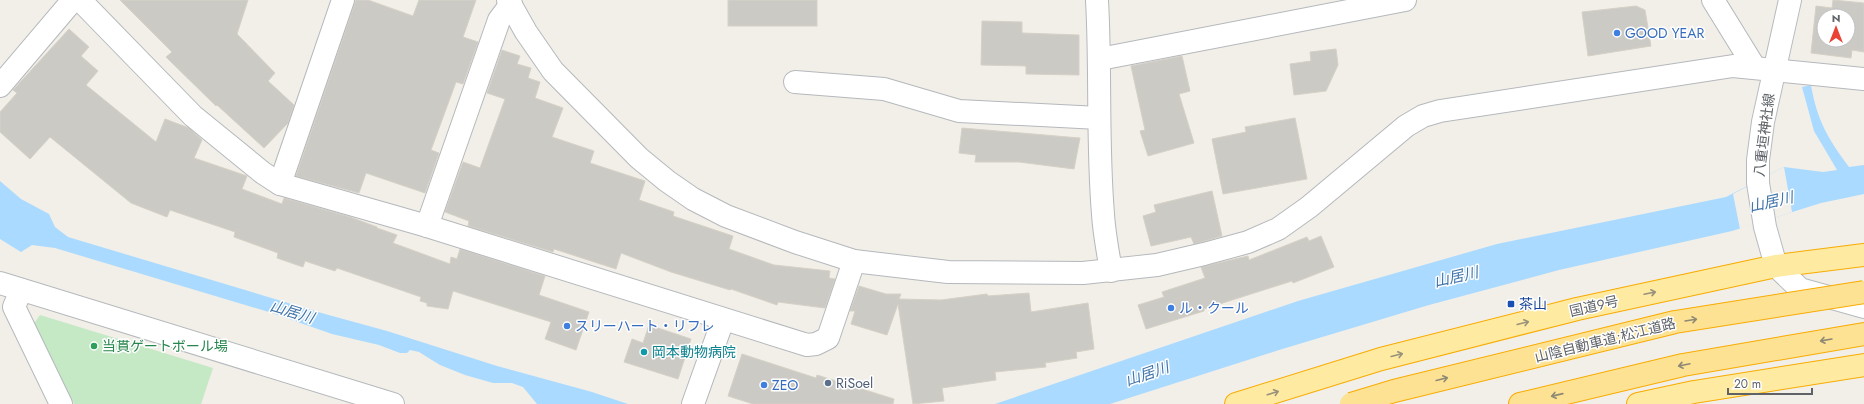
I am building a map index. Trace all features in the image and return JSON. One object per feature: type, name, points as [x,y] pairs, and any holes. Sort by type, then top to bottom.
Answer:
[{"type":"highway","name":"国道9号","points":[[1236,404],[1381,359],[1577,309],[1776,266],[1864,255]]},
{"type":"highway","name":"山陰自動車道;松江道路","points":[[1351,404],[1394,391],[1675,322],[1864,292]]},
{"type":"highway","points":[[1520,404],[1683,365],[1864,334]]},
{"type":"highway","points":[[1638,404],[1694,392],[1864,366]]},
{"type":"street","points":[[0,86],[73,0]]},
{"type":"street","points":[[80,0],[193,116],[263,174],[280,184],[428,226],[723,320],[807,344],[823,342],[828,338],[832,331],[854,261]]},
{"type":"street","points":[[280,184],[343,0]]},
{"type":"street","points":[[1097,0],[1100,59],[1099,118],[1103,216],[1111,271]]},
{"type":"street","points":[[1100,59],[1405,0]]},
{"type":"street","points":[[1713,0],[1764,69]]},
{"type":"street","name":"八重垣神社線","points":[[1776,266],[1765,227],[1758,183],[1758,160],[1763,122],[1764,69],[1790,0]]},
{"type":"street","points":[[428,226],[499,20],[509,2]]},
{"type":"street","points":[[509,2],[526,32],[553,71],[639,158],[667,181],[693,199],[726,216],[795,242],[854,261],[948,272],[1083,273],[1111,271],[1157,265],[1248,242],[1278,229],[1309,207],[1406,126],[1423,116],[1440,111],[1733,66],[1864,79]]},
{"type":"street","points":[[795,82],[884,89],[959,111],[1099,118]]},
{"type":"street","points":[[1776,266],[1800,289],[1864,307]]},
{"type":"street","points":[[0,283],[393,404]]},
{"type":"street","points":[[21,290],[14,307],[61,404]]},
{"type":"street","points":[[693,403],[723,320]]},
{"type":"green space","name":"当貫ゲートボール場","points":[[40,315],[213,368],[201,404],[74,404],[33,325]]},
{"type":"water","name":"山居川","points":[[1811,85],[1820,119],[1829,138],[1849,167],[1864,165],[1864,194],[1821,203],[1732,231],[1559,270],[1429,305],[1279,350],[1110,404],[995,404],[1298,301],[1497,244],[1726,197],[1784,167],[1823,172],[1837,170],[1814,131],[1802,87]]},
{"type":"water","name":"山居川","points":[[0,181],[21,199],[49,214],[55,227],[68,237],[325,314],[387,331],[497,366],[592,392],[628,404],[537,404],[523,387],[512,383],[493,383],[465,375],[440,365],[419,352],[410,350],[407,353],[400,353],[379,345],[332,334],[272,313],[55,248],[32,245],[21,252],[0,239]]},
{"type":"pier","points":[[1784,167],[1792,212],[1740,229],[1733,194]]},
{"type":"building","points":[[120,0],[248,0],[237,34],[275,73],[268,81],[294,105],[288,123],[264,148],[217,105],[216,106],[166,57],[172,52]]},
{"type":"building","points":[[356,0],[368,0],[413,16],[419,0],[476,0],[463,37],[478,42],[463,84],[456,82],[431,150],[439,153],[425,193],[366,173],[359,193],[296,176]]},
{"type":"building","points":[[728,0],[817,0],[817,26],[728,26]]},
{"type":"building","points":[[1833,0],[1864,3],[1864,52],[1852,50],[1851,58],[1811,53],[1816,6],[1832,8]]},
{"type":"building","name":"GOOD YEAR","points":[[1636,6],[1645,10],[1651,46],[1588,56],[1582,12]]},
{"type":"building","points":[[982,21],[1022,22],[1022,33],[1079,35],[1079,75],[1026,74],[1026,66],[981,65]]},
{"type":"building","points":[[69,29],[89,47],[81,56],[98,71],[86,85],[156,142],[165,119],[189,128],[202,140],[194,158],[247,176],[242,189],[282,204],[284,198],[350,217],[397,235],[393,243],[450,264],[451,257],[457,259],[460,249],[545,276],[539,295],[589,312],[576,350],[545,339],[551,322],[453,291],[448,309],[427,306],[427,303],[420,301],[421,297],[337,268],[335,271],[305,261],[303,267],[277,258],[278,253],[234,237],[235,232],[170,210],[167,217],[131,203],[50,137],[30,159],[0,132],[0,112],[17,93],[13,90]]},
{"type":"building","points":[[1336,49],[1338,65],[1326,91],[1294,95],[1290,64],[1311,61],[1310,52]]},
{"type":"building","points":[[502,50],[520,56],[517,64],[531,68],[528,78],[540,82],[535,98],[563,108],[552,137],[594,151],[590,163],[645,181],[639,200],[674,212],[673,216],[733,236],[729,249],[774,265],[830,271],[829,278],[835,279],[825,308],[778,302],[777,305],[731,289],[730,290],[671,272],[621,253],[616,269],[554,249],[553,252],[468,226],[469,221],[445,212],[463,162],[480,168],[505,99],[487,93]]},
{"type":"building","points":[[1182,56],[1190,91],[1179,94],[1194,143],[1148,156],[1140,131],[1145,130],[1131,66]]},
{"type":"building","points":[[1295,118],[1307,179],[1223,194],[1212,139],[1246,132],[1245,127]]},
{"type":"building","points":[[962,128],[1080,138],[1074,169],[1019,162],[975,162],[976,155],[959,153]]},
{"type":"building","points":[[1212,191],[1222,236],[1194,244],[1191,237],[1151,246],[1143,216],[1156,212],[1154,205]]},
{"type":"building","points":[[1321,236],[1334,267],[1293,283],[1292,281],[1146,329],[1138,305],[1164,297],[1162,292],[1205,278],[1201,267],[1248,256],[1249,260],[1307,237],[1309,241]]},
{"type":"building","points":[[859,286],[886,294],[901,294],[899,299],[941,300],[987,294],[988,296],[1029,293],[1031,312],[1088,303],[1094,349],[1076,352],[1077,358],[1045,363],[1046,367],[995,372],[996,380],[942,388],[944,401],[913,404],[898,304],[887,335],[851,324],[855,311],[850,311]]},
{"type":"building","name":"岡本動物病院","points":[[649,325],[691,339],[678,379],[624,362],[632,339],[643,343]]},
{"type":"building","points":[[742,354],[816,378],[817,375],[894,399],[893,404],[753,404],[728,396]]},
{"type":"place","name":"GOOD YEAR","points":[[1617,33]]},
{"type":"place","name":"茶山","points":[[1511,304]]},
{"type":"place","name":"ル・クール","points":[[1171,308]]},
{"type":"place","name":"スリーハート・リフレ","points":[[567,326]]},
{"type":"place","name":"当貫ゲートボール場","points":[[94,346]]},
{"type":"place","name":"岡本動物病院","points":[[644,352]]},
{"type":"place","name":"RiSoel","points":[[828,383]]},
{"type":"place","name":"ZEO","points":[[764,385]]}]
